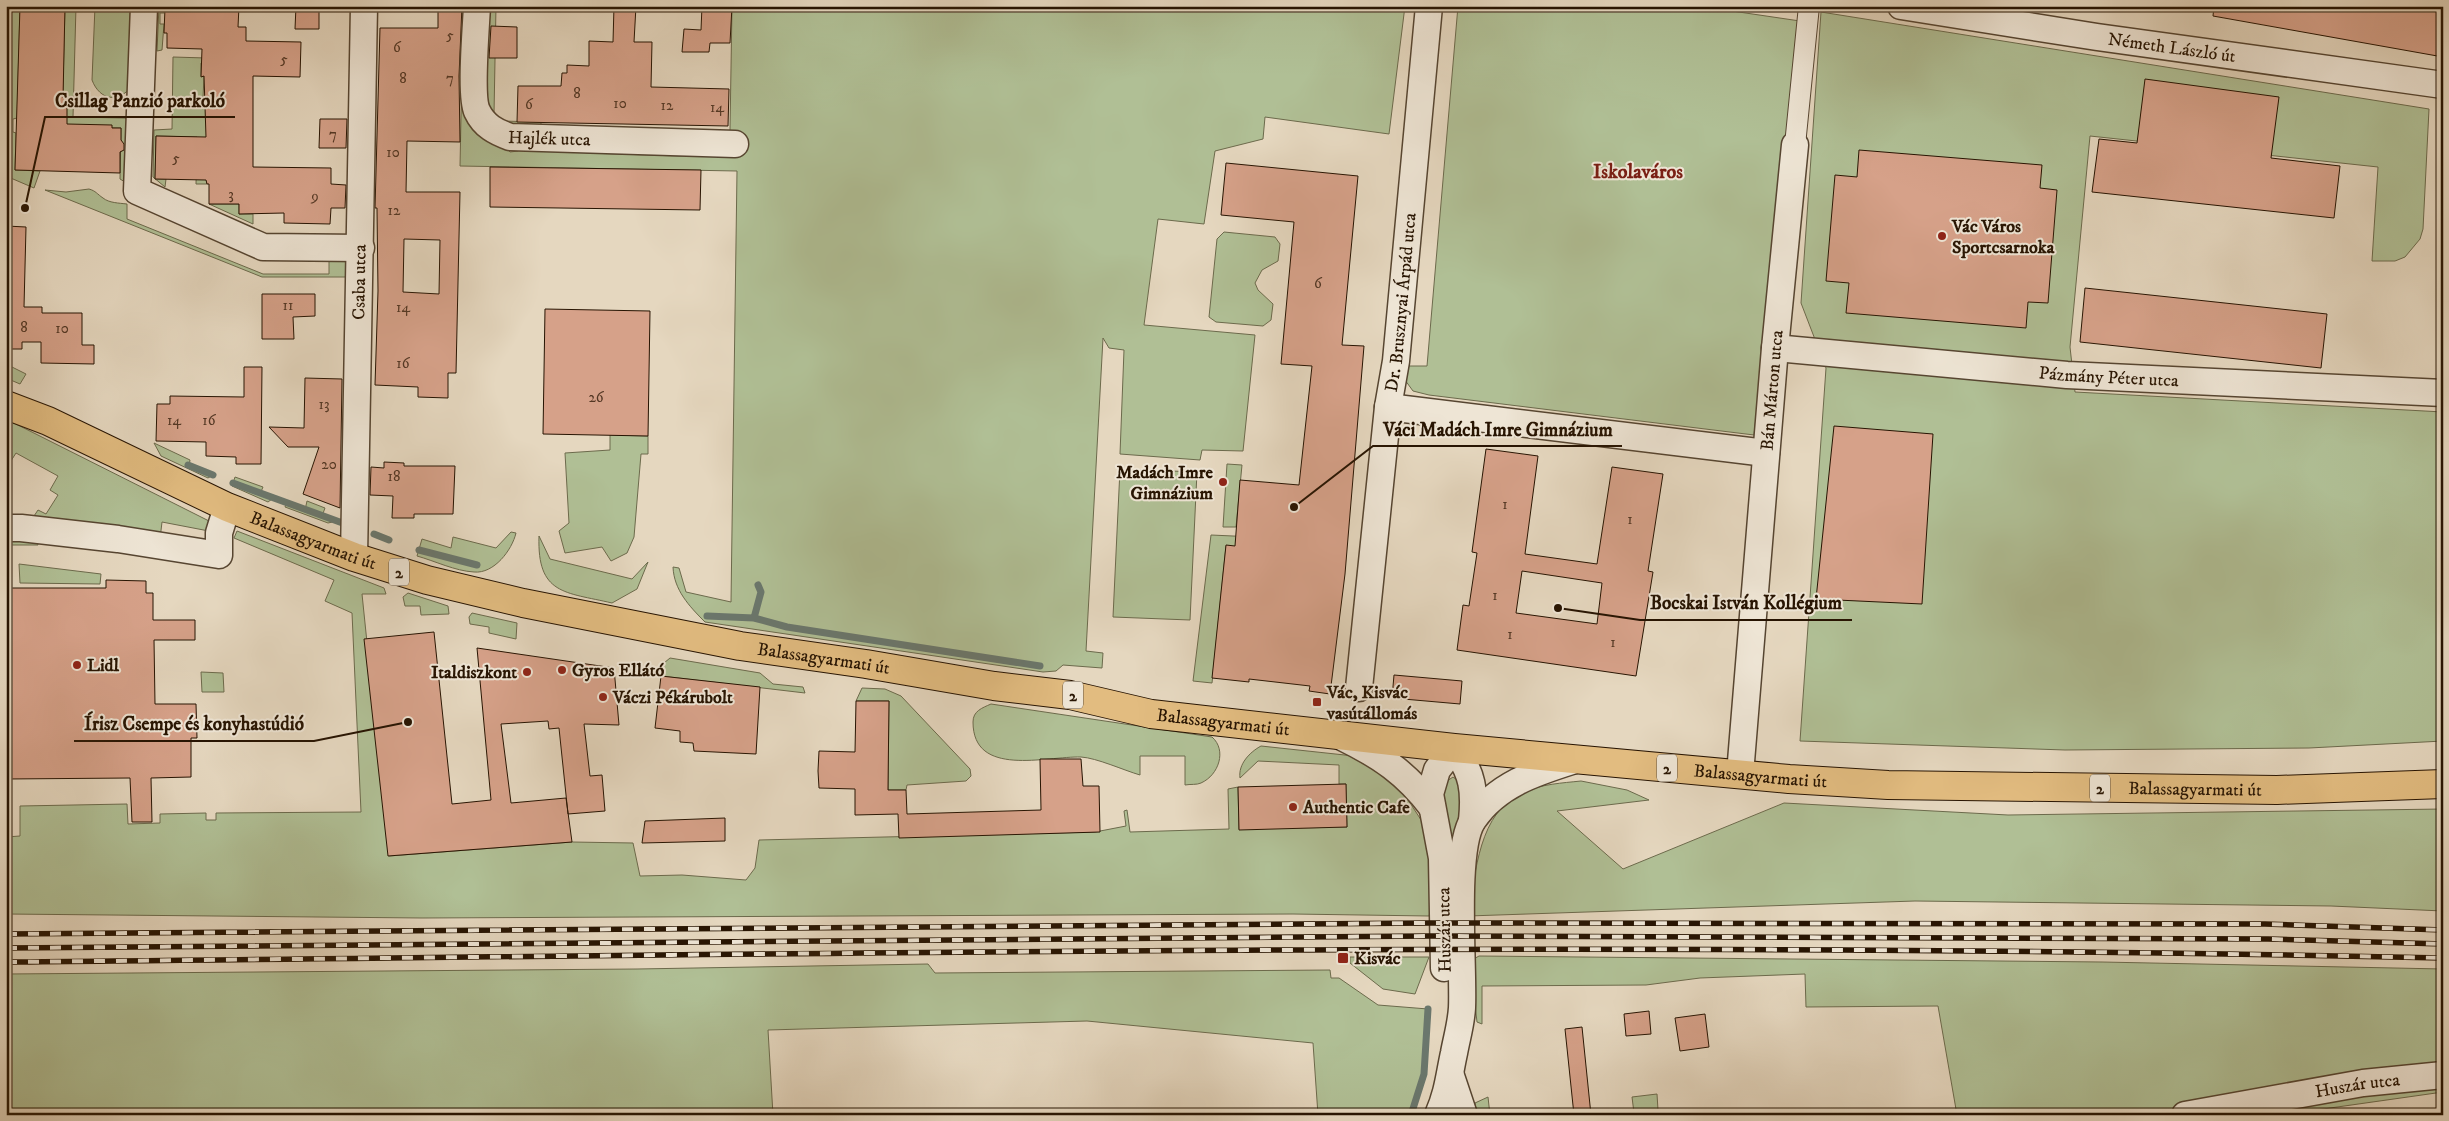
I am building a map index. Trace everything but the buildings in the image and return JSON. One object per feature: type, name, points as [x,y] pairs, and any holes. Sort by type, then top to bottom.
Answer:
[{"type":"main road","name":"2","points":[[6,393],[48,421]]},
{"type":"main road","name":"2","points":[[6,405],[48,421]]},
{"type":"main road","name":"Balassagyarmati út","points":[[48,421],[227,507],[354,557],[427,580],[488,596],[740,646],[866,664],[994,686],[1070,695],[1151,714],[1454,748],[1740,774],[1888,785],[2277,790],[2443,784]]},
{"type":"street","points":[[144,6],[137,191],[263,247],[361,248]]},
{"type":"street","name":"Csaba utca","points":[[354,557],[364,6]]},
{"type":"street","name":"Hajlék utca","points":[[477,6],[474,101],[482,119],[496,132],[510,136],[735,144]]},
{"type":"street","name":"Dr. Brusznyai Árpád utca","points":[[1359,688],[1388,408],[1396,360],[1429,6]]},
{"type":"street","name":"Bán Márton utca","points":[[1740,774],[1775,348],[1809,6]]},
{"type":"street","name":"Németh László út","points":[[1901,6],[2097,37],[2443,85]]},
{"type":"street","name":"Pázmány Péter utca","points":[[1775,348],[2067,375],[2443,393]]},
{"type":"street","points":[[1388,408],[1766,453]]},
{"type":"street","points":[[6,528],[34,529],[118,539],[219,555],[220,533],[227,507]]},
{"type":"street","name":"Huszár utca","points":[[1335,734],[1374,752],[1392,765],[1419,791],[1432,807]]},
{"type":"street","name":"Huszár utca","points":[[1438,1115],[1452,1065],[1461,1022],[1462,876],[1467,837],[1472,821],[1474,796],[1472,783],[1462,758],[1454,748],[1437,770],[1430,794],[1441,850],[1445,1003],[1452,1065]]},
{"type":"street","name":"Huszár utca","points":[[1472,821],[1492,798],[1508,786],[1536,772],[1576,759]]},
{"type":"street","points":[[1452,1065],[1464,1115]]},
{"type":"street","name":"Huszár utca","points":[[2185,1115],[2363,1083],[2443,1075]]},
{"type":"green space","points":[[6,6],[20,6],[17,118],[13,119],[13,132],[16,133],[15,170],[40,171],[34,188],[6,176]]},
{"type":"green space","points":[[65,6],[76,6],[73,117],[125,118],[129,122],[125,182],[120,179],[121,128],[62,127]]},
{"type":"green space","points":[[95,6],[134,6],[132,86],[116,97],[105,96],[95,87],[92,80]]},
{"type":"green space","points":[[159,6],[183,6],[183,9],[165,8],[164,13],[160,13],[160,24],[164,24],[162,50],[157,51]]},
{"type":"green space","points":[[484,6],[496,6],[494,114],[500,121],[541,122],[541,130],[505,129],[484,109]]},
{"type":"green space","points":[[732,6],[1405,6],[1389,134],[1265,117],[1263,139],[1215,151],[1204,224],[1158,219],[1144,325],[1255,335],[1243,451],[1202,450],[1200,460],[1120,454],[1124,350],[1109,348],[1103,338],[1086,651],[1103,653],[1102,668],[1063,665],[1056,671],[1043,672],[705,622],[688,604],[679,590],[673,567],[679,568],[686,592],[731,602],[737,171],[460,166],[463,20],[468,20],[467,108],[510,152],[518,151],[524,146],[588,153],[679,156],[737,152],[730,130]]},
{"type":"green space","points":[[1458,6],[1698,6],[1800,21],[1754,435],[1429,395],[1413,391],[1405,380],[1406,366],[1427,366]]},
{"type":"green space","points":[[1821,12],[2429,109],[2423,229],[2420,239],[2405,257],[2395,261],[2372,261],[2378,167],[2090,136],[2070,347],[2075,392],[2443,412],[2443,741],[2309,748],[2065,750],[1800,741],[1826,368],[1801,303]]},
{"type":"green space","points":[[173,57],[206,58],[207,63],[201,63],[201,76],[204,76],[203,98],[207,98],[207,184],[196,184],[197,137],[156,136],[155,179],[153,177],[154,130],[172,129]]},
{"type":"green space","points":[[155,179],[166,179],[165,187]]},
{"type":"green space","points":[[89,189],[108,201],[127,204],[127,219],[263,274],[329,274],[329,257],[347,259],[351,277],[262,277],[45,190],[66,192]]},
{"type":"green space","points":[[209,204],[239,204],[239,214],[253,214],[253,224]]},
{"type":"green space","points":[[1224,232],[1275,237],[1280,244],[1278,261],[1262,270],[1255,283],[1258,290],[1273,304],[1271,320],[1263,326],[1216,322],[1209,317],[1217,239]]},
{"type":"green space","points":[[6,364],[26,374],[20,384],[6,378]]},
{"type":"green space","points":[[6,419],[213,523],[214,532],[162,522],[160,539],[46,523],[34,516],[38,510],[46,514],[58,495],[50,490],[58,476],[16,453],[9,464],[6,463]]},
{"type":"green space","points":[[610,435],[648,436],[648,454],[641,454],[634,537],[627,553],[611,561],[602,547],[565,553],[559,531],[569,523],[565,453],[610,450]]},
{"type":"green space","points":[[154,443],[190,460],[189,466],[213,475],[208,478],[161,456]]},
{"type":"green space","points":[[1227,464],[1242,465],[1236,527],[1223,527]]},
{"type":"green space","points":[[1120,469],[1197,472],[1190,620],[1113,617]]},
{"type":"green space","points":[[235,477],[263,487],[260,494],[272,499],[268,502],[232,486]]},
{"type":"green space","points":[[307,501],[325,508],[322,516],[337,521],[328,523],[285,507],[286,504],[305,510]]},
{"type":"green space","points":[[237,531],[384,588],[386,594],[362,594],[389,856],[572,842],[633,843],[640,876],[682,875],[746,880],[755,868],[759,840],[1095,832],[1126,826],[1124,811],[1127,810],[1130,832],[1229,829],[1228,789],[1238,787],[1239,829],[1347,827],[1346,784],[1339,784],[1339,765],[1258,761],[1240,778],[1243,763],[1261,746],[1354,756],[1401,789],[1425,826],[1437,880],[1429,916],[1293,914],[422,918],[6,914],[6,837],[20,836],[20,806],[127,804],[128,824],[160,823],[160,814],[206,813],[206,820],[216,820],[216,813],[361,812],[352,613],[325,601],[334,580],[234,538]]},
{"type":"green space","points":[[511,532],[516,533],[511,547],[495,565],[481,572],[460,570],[417,556],[422,539],[451,548],[453,537],[496,548]]},
{"type":"green space","points":[[1211,535],[1255,537],[1254,548],[1226,546],[1212,683],[1193,681]]},
{"type":"green space","points":[[6,536],[37,538],[38,545],[6,545]]},
{"type":"green space","points":[[539,536],[550,559],[632,579],[648,562],[637,589],[612,603],[580,596],[557,588],[549,580],[543,570]]},
{"type":"green space","points":[[19,564],[101,574],[100,584],[20,583]]},
{"type":"green space","points":[[408,593],[448,606],[449,614],[421,615],[420,606],[405,606],[403,597]]},
{"type":"green space","points":[[472,613],[517,623],[516,639],[489,633],[489,627],[470,624],[469,617]]},
{"type":"green space","points":[[670,658],[760,673],[773,684],[803,687],[805,693],[661,676],[664,663]]},
{"type":"green space","points":[[201,672],[223,673],[224,692],[202,692]]},
{"type":"green space","points":[[862,688],[885,689],[901,696],[970,769],[971,776],[966,781],[907,785],[906,790],[888,790],[889,701],[856,701]]},
{"type":"green space","points":[[991,704],[1212,737],[1217,742],[1219,749],[1219,762],[1207,779],[1199,784],[1185,785],[1185,756],[1140,756],[1140,775],[1081,757],[1014,760],[998,757],[985,751],[976,740],[973,722],[976,713]]},
{"type":"green space","points":[[1453,777],[1464,785],[1456,916],[1447,814],[1443,797],[1444,783]]},
{"type":"green space","points":[[1581,781],[1627,790],[1649,800],[1557,811],[1623,869],[1784,803],[2008,815],[2443,809],[2443,911],[2331,906],[1915,901],[1468,916],[1482,845],[1488,828],[1497,813],[1509,801],[1531,789],[1552,784]]},
{"type":"green space","points":[[1479,956],[2102,962],[2443,969],[2443,1092],[2281,1115],[1957,1115],[1938,1006],[1806,1007],[1805,974],[1700,978],[1646,985],[1482,986],[1482,1024],[1477,1022],[1470,961]]},
{"type":"green space","points":[[1350,957],[1429,957],[1415,994],[1383,989],[1350,963]]},
{"type":"green space","points":[[928,964],[935,973],[1330,970],[1331,978],[1339,978],[1378,1005],[1428,1009],[1424,1074],[1411,1115],[1318,1115],[1313,1043],[1087,1021],[768,1030],[773,1115],[6,1115],[6,974],[637,969]]},
{"type":"green space","points":[[1657,1094],[1658,1110],[1634,1113],[1632,1097]]},
{"type":"green space","points":[[1488,1097],[1490,1115],[1476,1115],[1475,1103]]},
{"type":"waterway","points":[[188,465],[213,475]]},
{"type":"waterway","points":[[233,483],[348,525]]},
{"type":"waterway","points":[[374,534],[389,540]]},
{"type":"waterway","points":[[419,550],[477,565]]},
{"type":"waterway","points":[[754,618],[761,592],[758,585]]},
{"type":"waterway","points":[[707,616],[754,618],[787,627],[1040,666]]},
{"type":"waterway","points":[[1411,1115],[1424,1074],[1428,1009]]},
{"type":"railway","points":[[6,934],[1429,923],[2265,924],[2443,930]]},
{"type":"railway","points":[[6,948],[1429,936],[2268,939],[2443,944]]},
{"type":"railway","points":[[6,962],[920,952],[1529,949],[1834,950],[2443,958]]},
{"type":"place","name":"Csillag Panzió parkoló","points":[[25,208]]},
{"type":"place","name":"Vác Város Sportcsarnoka","points":[[1942,236]]},
{"type":"place","name":"Madách Imre Gimnázium","points":[[1223,482]]},
{"type":"place","name":"Váci Madách Imre Gimnázium","points":[[1294,507]]},
{"type":"place","name":"Bocskai István Kollégium","points":[[1558,608]]},
{"type":"place","name":"Lidl","points":[[77,665]]},
{"type":"place","name":"Gyros Ellátó","points":[[562,670]]},
{"type":"place","name":"Italdiszkont","points":[[527,672]]},
{"type":"place","name":"Váczi Pékárubolt","points":[[603,697]]},
{"type":"place","name":"Vác, Kisvác vasútállomás","points":[[1317,702]]},
{"type":"place","name":"Írisz Csempe és konyhastúdió","points":[[408,722]]},
{"type":"place","name":"Authentic Cafe","points":[[1293,807]]},
{"type":"place","name":"Kisvác","points":[[1343,958]]},
{"type":"district","name":"Iskolaváros","points":[[1638,171]]}]
